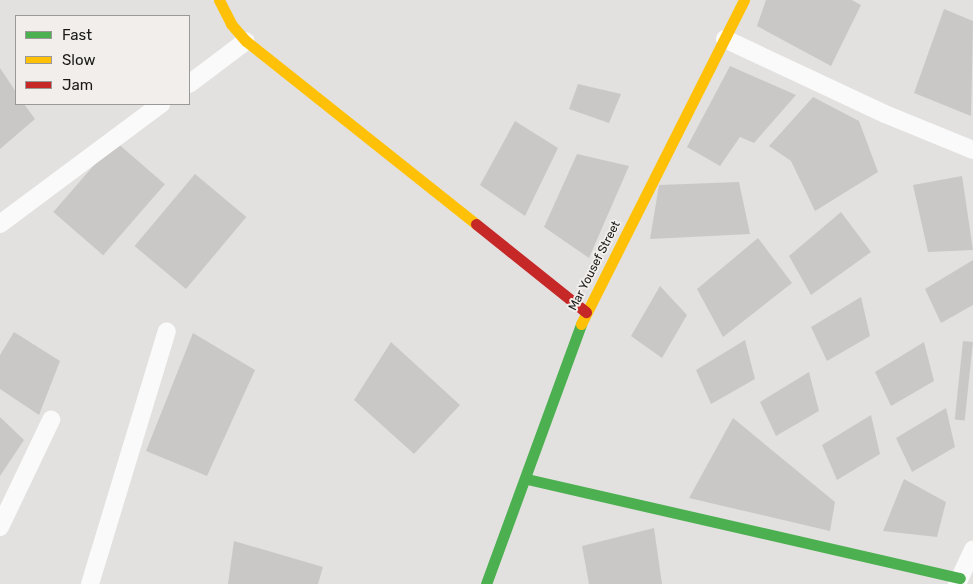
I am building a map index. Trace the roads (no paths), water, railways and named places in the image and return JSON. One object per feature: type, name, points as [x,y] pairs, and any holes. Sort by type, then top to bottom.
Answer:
[{"type":"street","points":[[219,0],[231,24],[246,41],[586,312]]},
{"type":"street","name":"Mar Yousef Street","points":[[486,584],[527,478],[586,312],[744,0]]},
{"type":"street","points":[[725,38],[885,114],[973,150]]},
{"type":"street","points":[[190,83],[246,41]]},
{"type":"street","points":[[0,224],[161,105]]},
{"type":"street","points":[[90,584],[167,331]]},
{"type":"street","points":[[0,527],[51,420]]},
{"type":"street","points":[[527,478],[958,581],[973,550]]}]
